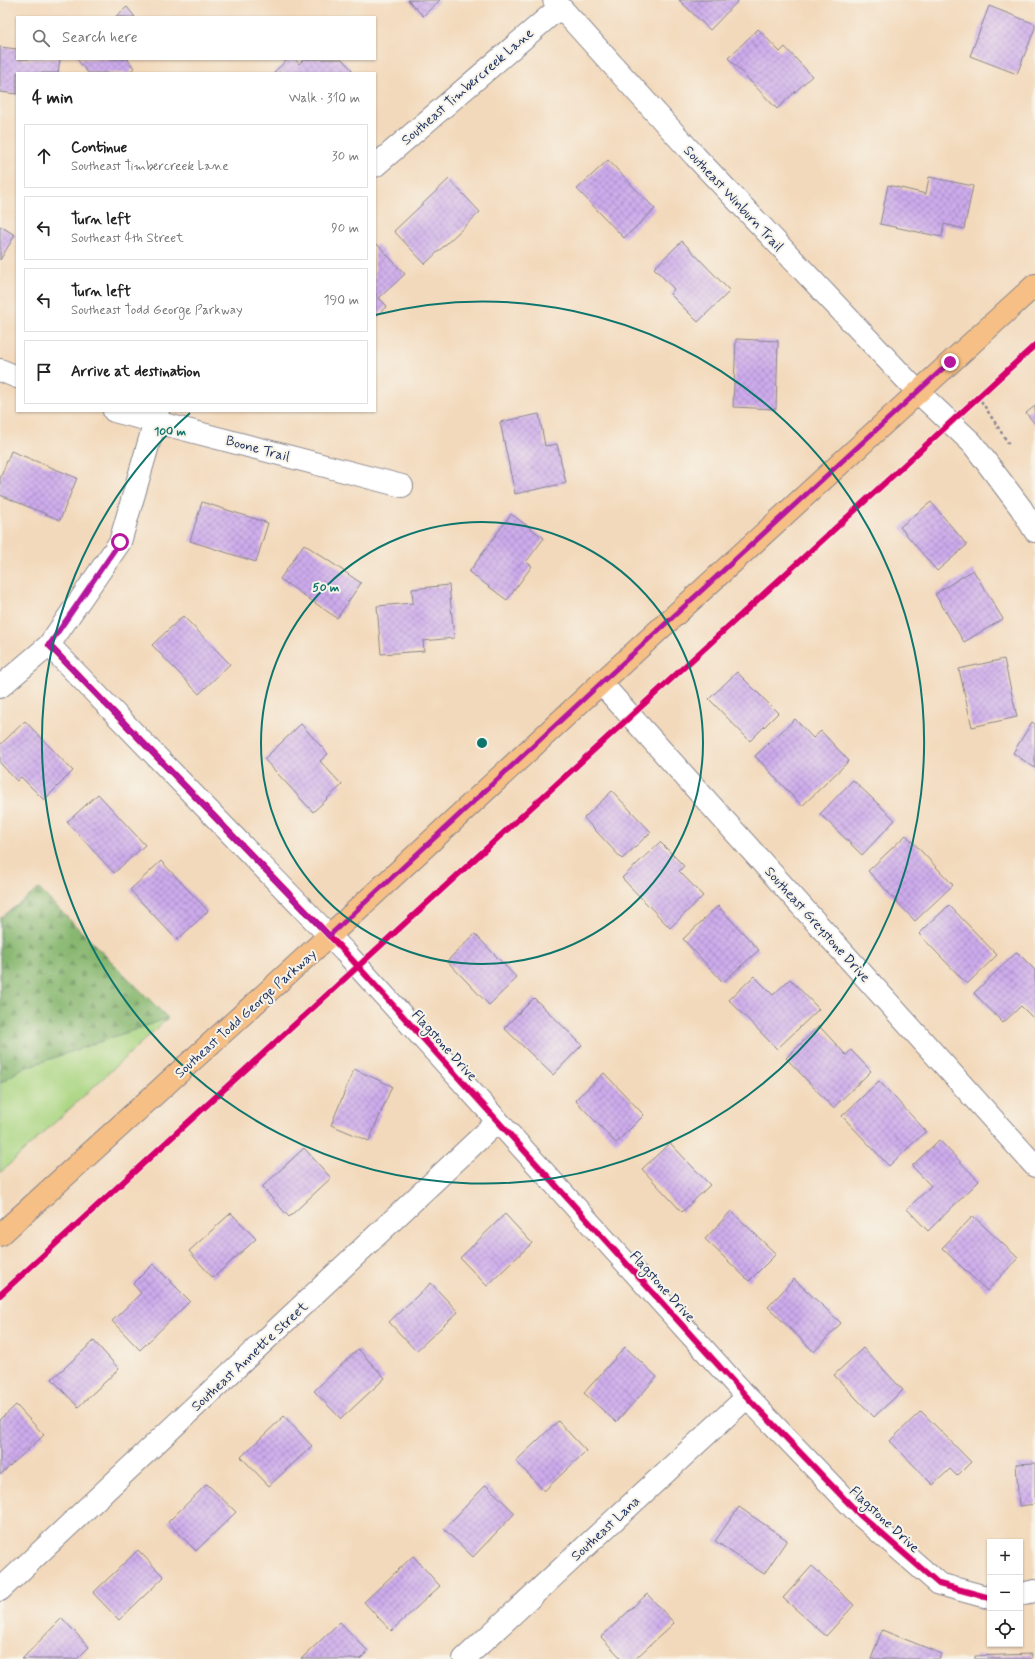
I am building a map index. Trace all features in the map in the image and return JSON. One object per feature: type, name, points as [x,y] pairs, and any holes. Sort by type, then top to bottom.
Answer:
[{"type":"main road","name":"Southeast Todd George Parkway","points":[[0,1235],[329,936],[601,683],[1035,285]]},
{"type":"street","name":"Southeast Timbercreek Lane","points":[[376,165],[557,3]]},
{"type":"street","name":"Southeast Winburn Trail","points":[[557,3],[695,156],[918,392],[972,443],[1021,508],[1035,531]]},
{"type":"street","points":[[0,370],[16,377]]},
{"type":"street","name":"Boone Trail","points":[[122,412],[156,416],[402,486]]},
{"type":"street","points":[[0,687],[49,645],[120,542],[156,416]]},
{"type":"street","name":"Flagstone Drive","points":[[49,645],[345,952],[747,1397],[860,1515],[939,1584],[987,1597]]},
{"type":"street","name":"Southeast Greystone Drive","points":[[601,683],[1035,1166]]},
{"type":"street","name":"Southeast Annette Street","points":[[0,1590],[498,1121]]},
{"type":"street","name":"Southeast Lana","points":[[464,1659],[747,1397]]},
{"type":"street","points":[[1023,1593],[1035,1591]]},
{"type":"path","points":[[950,422],[984,391]]},
{"type":"path","points":[[978,396],[1011,447]]},
{"type":"green space","points":[[39,889],[168,1018],[21,1069],[0,1083],[0,918]]},
{"type":"green space","points":[[168,1018],[0,1173],[0,1083],[21,1069]]},
{"type":"building","points":[[408,0],[440,0],[423,16]]},
{"type":"building","points":[[679,0],[739,0],[710,30]]},
{"type":"building","points":[[989,6],[1035,24],[1035,28],[1017,74],[970,56]]},
{"type":"building","points":[[127,7],[134,16],[116,16]]},
{"type":"building","points":[[758,29],[780,52],[785,47],[812,76],[777,109],[728,58]]},
{"type":"building","points":[[0,47],[16,49],[16,60],[60,60],[58,72],[16,72],[16,94],[0,92]]},
{"type":"building","points":[[78,60],[128,60],[134,68],[129,72],[87,72]]},
{"type":"building","points":[[287,60],[296,60],[299,64],[303,60],[343,60],[352,70],[351,72],[274,72]]},
{"type":"building","points":[[608,160],[655,209],[624,238],[577,189]]},
{"type":"building","points":[[929,177],[973,186],[964,229],[944,224],[942,237],[880,224],[888,185],[926,194]]},
{"type":"building","points":[[449,179],[480,212],[425,264],[394,231]]},
{"type":"building","points":[[0,226],[15,235],[0,260]]},
{"type":"building","points":[[682,241],[730,291],[698,322],[670,294],[674,289],[654,268]]},
{"type":"building","points":[[377,244],[405,274],[379,298],[387,306],[376,316]]},
{"type":"building","points":[[736,339],[778,341],[776,409],[733,407]]},
{"type":"building","points":[[1035,406],[1035,424],[1026,413]]},
{"type":"building","points":[[539,414],[545,446],[557,444],[566,483],[515,494],[500,422]]},
{"type":"building","points":[[11,451],[77,478],[60,520],[0,495],[0,479]]},
{"type":"building","points":[[202,502],[268,523],[256,562],[190,541]]},
{"type":"building","points":[[931,502],[967,545],[937,571],[900,527]]},
{"type":"building","points":[[511,514],[544,538],[526,562],[532,566],[507,600],[469,572]]},
{"type":"building","points":[[304,544],[361,583],[337,618],[280,579]]},
{"type":"building","points":[[973,570],[1003,619],[964,642],[935,594]]},
{"type":"building","points":[[449,585],[454,638],[423,641],[424,651],[381,654],[377,606],[413,603],[412,589]]},
{"type":"building","points":[[183,616],[230,664],[199,694],[152,645]]},
{"type":"building","points":[[1004,659],[1017,717],[972,727],[959,669]]},
{"type":"building","points":[[737,672],[778,713],[750,741],[709,699]]},
{"type":"building","points":[[795,719],[813,738],[821,731],[849,761],[802,806],[755,756]]},
{"type":"building","points":[[25,721],[73,771],[44,800],[21,777],[17,781],[0,763],[0,745]]},
{"type":"building","points":[[1032,722],[1035,724],[1035,768],[1013,753]]},
{"type":"building","points":[[301,724],[328,754],[320,761],[342,785],[313,812],[264,759]]},
{"type":"building","points":[[853,780],[895,820],[862,855],[820,814]]},
{"type":"building","points":[[612,791],[651,832],[622,859],[584,818]]},
{"type":"building","points":[[98,794],[145,845],[114,873],[67,822]]},
{"type":"building","points":[[906,835],[953,885],[915,921],[868,871]]},
{"type":"building","points":[[660,842],[684,866],[679,871],[703,896],[670,928],[622,878]]},
{"type":"building","points":[[161,861],[208,911],[177,940],[130,890]]},
{"type":"building","points":[[949,905],[997,955],[967,984],[919,934]]},
{"type":"building","points":[[718,906],[759,950],[723,982],[683,939]]},
{"type":"building","points":[[475,934],[517,978],[489,1005],[447,961]]},
{"type":"building","points":[[1017,952],[1035,970],[1035,1020],[1021,1006],[1003,1023],[974,993]]},
{"type":"building","points":[[754,976],[773,995],[790,979],[819,1009],[777,1049],[729,1000]]},
{"type":"building","points":[[534,998],[582,1045],[553,1075],[504,1028]]},
{"type":"building","points":[[819,1026],[846,1055],[851,1050],[871,1071],[833,1108],[786,1058]]},
{"type":"building","points":[[354,1069],[392,1086],[369,1141],[331,1125]]},
{"type":"building","points":[[604,1073],[644,1115],[616,1143],[575,1100]]},
{"type":"building","points":[[879,1081],[926,1131],[889,1166],[842,1116]]},
{"type":"building","points":[[939,1140],[979,1181],[928,1231],[907,1209],[931,1186],[912,1166]]},
{"type":"building","points":[[670,1143],[710,1185],[682,1212],[642,1169]]},
{"type":"building","points":[[304,1148],[331,1178],[289,1217],[262,1187]]},
{"type":"building","points":[[731,1211],[776,1254],[749,1281],[705,1239]]},
{"type":"building","points":[[231,1213],[256,1239],[213,1278],[189,1251]]},
{"type":"building","points":[[505,1214],[532,1243],[487,1286],[460,1258]]},
{"type":"building","points":[[973,1216],[1018,1258],[987,1291],[942,1248]]},
{"type":"building","points":[[153,1264],[190,1301],[140,1350],[112,1321],[141,1293],[133,1284]]},
{"type":"building","points":[[794,1279],[841,1323],[814,1352],[768,1307]]},
{"type":"building","points":[[431,1283],[458,1312],[416,1351],[389,1322]]},
{"type":"building","points":[[94,1341],[119,1369],[78,1407],[52,1379]]},
{"type":"building","points":[[625,1347],[657,1377],[616,1422],[584,1393]]},
{"type":"building","points":[[863,1348],[903,1390],[874,1417],[834,1375]]},
{"type":"building","points":[[358,1349],[385,1378],[341,1419],[314,1391]]},
{"type":"building","points":[[16,1405],[44,1435],[0,1475],[0,1420]]},
{"type":"building","points":[[921,1411],[971,1462],[957,1476],[950,1469],[933,1485],[890,1441]]},
{"type":"building","points":[[284,1416],[312,1446],[269,1486],[241,1457]]},
{"type":"building","points":[[558,1421],[586,1451],[544,1491],[516,1461]]},
{"type":"building","points":[[1035,1463],[1035,1504],[1019,1506],[1016,1464]]},
{"type":"building","points":[[207,1484],[236,1512],[196,1551],[168,1522]]},
{"type":"building","points":[[486,1485],[515,1513],[473,1557],[444,1529]]},
{"type":"building","points":[[739,1507],[787,1540],[764,1574],[715,1541]]},
{"type":"building","points":[[138,1550],[164,1577],[119,1620],[93,1593]]},
{"type":"building","points":[[413,1556],[440,1586],[391,1631],[364,1602]]},
{"type":"building","points":[[812,1566],[854,1605],[826,1636],[783,1598]]},
{"type":"building","points":[[647,1594],[674,1623],[635,1659],[622,1659],[601,1637]]},
{"type":"building","points":[[62,1618],[89,1647],[77,1659],[22,1659]]},
{"type":"building","points":[[340,1622],[368,1651],[360,1659],[301,1659]]},
{"type":"building","points":[[882,1630],[942,1654],[940,1659],[871,1659]]},
{"type":"building","points":[[1032,1654],[1032,1659],[975,1659],[975,1656]]},
{"type":"cycle path","points":[[0,1295],[1035,345]]},
{"type":"cycle path","points":[[49,645],[345,952],[747,1397],[860,1515],[939,1584],[987,1597]]},
{"type":"route","points":[[120,542],[49,645],[329,936],[950,362]]}]
